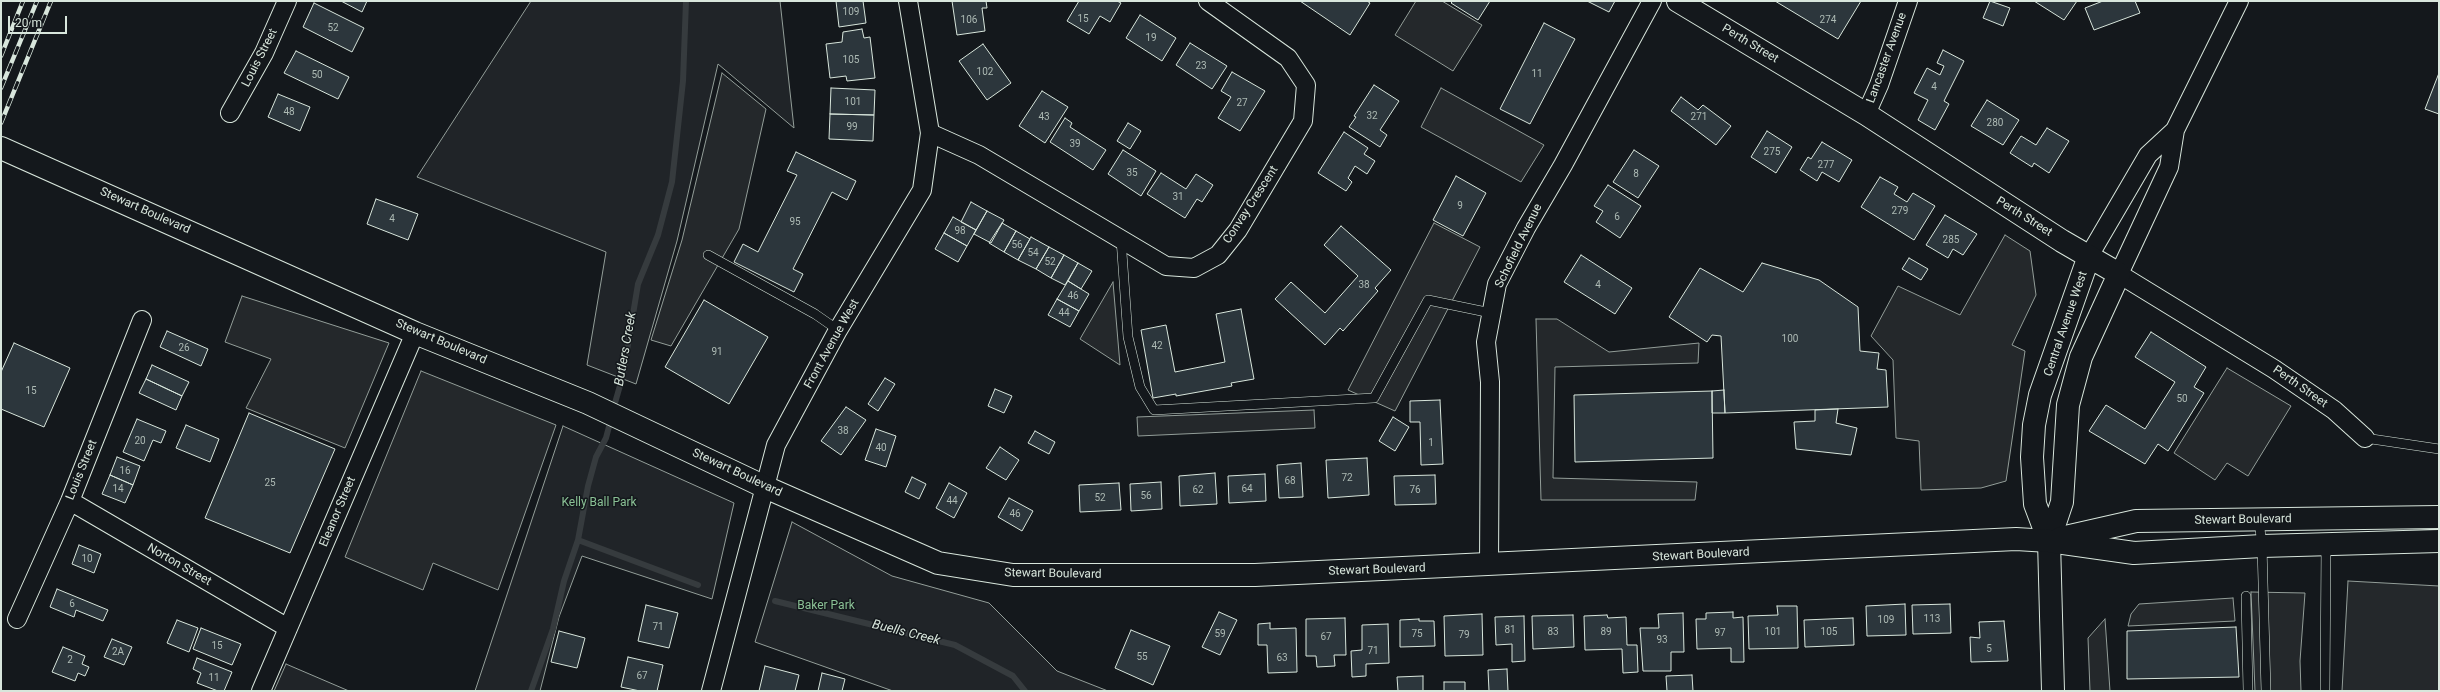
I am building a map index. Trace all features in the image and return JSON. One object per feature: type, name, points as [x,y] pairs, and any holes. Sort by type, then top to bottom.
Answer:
[{"type":"main road","name":"Perth Street","points":[[1678,1],[1866,114],[1964,179],[2119,274]]},
{"type":"main road","name":"Stewart Boulevard","points":[[1,148],[68,176],[415,333],[588,403],[640,426],[765,487],[938,563],[1013,575],[1255,575],[2016,539],[2049,541],[2134,554],[2262,546],[2439,541]]},
{"type":"main road","name":"Central Avenue West","points":[[2053,691],[2049,541],[2035,504],[2032,457],[2034,425],[2040,395],[2089,256]]},
{"type":"main road","name":"Central Avenue West","points":[[2049,541],[2062,502],[2068,405],[2081,357],[2119,274]]},
{"type":"main road","name":"Stewart Boulevard","points":[[2049,541],[2136,521],[2439,517]]},
{"type":"street","name":"Louis Street","points":[[230,113],[264,53],[287,1]]},
{"type":"street","name":"Front Avenue West","points":[[711,691],[776,445],[838,330],[922,190],[930,133],[908,1]]},
{"type":"street","name":"Convay Crescent","points":[[930,133],[979,155],[1166,266],[1194,268],[1218,255],[1238,230],[1303,121],[1306,85],[1288,58],[1208,1]]},
{"type":"street","name":"Schofield Avenue","points":[[1489,565],[1490,382],[1486,342],[1497,284],[1547,189],[1563,165],[1652,1]]},
{"type":"street","name":"Lancaster Avenue","points":[[1866,114],[1879,84],[1908,1]]},
{"type":"street","name":"Central Avenue West","points":[[2119,274],[2169,168],[2175,130],[2239,1]]},
{"type":"street","name":"Central Avenue West","points":[[2089,256],[2148,155],[2175,130]]},
{"type":"street","name":"Perth Street","points":[[2119,274],[2274,369],[2334,410],[2365,438]]},
{"type":"street","name":"Louis Street","points":[[18,619],[70,501],[142,320]]},
{"type":"street","name":"Eleanor Street","points":[[261,691],[415,333]]},
{"type":"street","name":"Norton Street","points":[[70,501],[288,628]]},
{"type":"lane","points":[[1121,239],[1128,337],[1140,387],[1154,410],[1374,398],[1428,300],[1492,313]]},
{"type":"lane","points":[[708,255],[815,314],[838,330]]},
{"type":"lane","points":[[2365,438],[2439,449]]},
{"type":"lane","points":[[2259,520],[2262,546],[2266,691]]},
{"type":"lane","points":[[2324,691],[2326,544]]},
{"type":"lane","points":[[2246,596],[2248,691]]},
{"type":"green space","points":[[531,1],[780,1],[794,128],[718,64],[677,241],[636,384],[587,365],[606,252],[417,177]]},
{"type":"green space","name":"Kelly Ball Park","points":[[563,426],[734,503],[712,599],[582,556],[559,617],[540,691],[475,691]]},
{"type":"green space","name":"Baker Park","points":[[792,522],[892,576],[989,603],[1057,671],[1108,691],[893,691],[755,642]]},
{"type":"green space","points":[[286,664],[349,691],[274,691]]},
{"type":"shaded area","points":[[1416,1],[1442,1],[1482,25],[1453,71],[1395,35]]},
{"type":"shaded area","points":[[722,73],[766,109],[739,229],[671,346],[651,340],[682,240]]},
{"type":"shaded area","points":[[1441,88],[1544,145],[1521,182],[1421,127]]},
{"type":"shaded area","points":[[1434,223],[1480,247],[1395,411],[1348,390]]},
{"type":"shaded area","points":[[2005,235],[2030,251],[2036,295],[2012,345],[2025,351],[2006,481],[1981,488],[1921,490],[1919,441],[1896,438],[1893,360],[1871,336],[1898,286],[1960,315]]},
{"type":"shaded area","points":[[1113,282],[1120,365],[1080,339]]},
{"type":"shaded area","points":[[242,296],[389,343],[345,448],[246,408],[271,359],[225,342]]},
{"type":"shaded area","points":[[1536,319],[1557,319],[1609,352],[1699,343],[1698,363],[1555,367],[1553,478],[1697,482],[1695,500],[1541,500]]},
{"type":"shaded area","points":[[2227,368],[2291,406],[2248,476],[2227,463],[2215,480],[2174,453]]},
{"type":"shaded area","points":[[421,371],[556,425],[498,590],[433,563],[423,590],[345,557]]},
{"type":"shaded area","points":[[1314,410],[1315,428],[1138,436],[1137,417]]},
{"type":"shaded area","points":[[2348,581],[2439,586],[2439,691],[2342,691]]},
{"type":"shaded area","points":[[2251,592],[2305,593],[2300,661],[2301,691],[2255,691]]},
{"type":"shaded area","points":[[2233,598],[2235,621],[2128,626],[2131,614],[2139,604]]},
{"type":"shaded area","points":[[2105,619],[2110,691],[2090,691],[2088,638]]},
{"type":"building","points":[[341,1],[367,1],[362,12]]},
{"type":"building","points":[[836,1],[863,1],[866,23],[839,27]]},
{"type":"building","points":[[952,1],[986,1],[987,8],[982,8],[985,31],[957,35]]},
{"type":"building","points":[[1079,1],[1117,1],[1121,3],[1110,22],[1100,16],[1089,34],[1067,21]]},
{"type":"building","points":[[1300,1],[1367,1],[1370,3],[1350,35]]},
{"type":"building","points":[[1453,1],[1490,1],[1478,20],[1451,3]]},
{"type":"building","points":[[1587,1],[1615,1],[1609,12]]},
{"type":"building","points":[[1775,1],[1861,1],[1838,39]]},
{"type":"building","points":[[1990,1],[2010,8],[2003,26],[1983,18]]},
{"type":"building","points":[[2034,1],[2077,1],[2064,20]]},
{"type":"building","points":[[2103,1],[2135,1],[2140,13],[2094,30],[2085,8]]},
{"type":"building","points":[[314,3],[364,28],[352,52],[303,27]]},
{"type":"building","points":[[1140,15],[1176,38],[1162,61],[1126,38]]},
{"type":"building","points":[[1544,23],[1575,39],[1530,124],[1500,109]]},
{"type":"building","points":[[862,29],[864,38],[870,37],[875,78],[847,81],[846,76],[830,78],[826,44],[842,42],[843,32]]},
{"type":"building","points":[[1190,43],[1227,66],[1212,89],[1176,65]]},
{"type":"building","points":[[983,44],[1011,83],[987,100],[959,61]]},
{"type":"building","points":[[1943,50],[1964,61],[1944,101],[1949,104],[1935,130],[1918,120],[1928,100],[1914,93],[1927,68],[1940,75],[1944,66],[1937,63]]},
{"type":"building","points":[[296,51],[349,77],[338,99],[284,73]]},
{"type":"building","points":[[1232,72],[1265,91],[1240,131],[1218,118],[1231,97],[1221,91]]},
{"type":"building","points":[[2439,73],[2439,114],[2425,109]]},
{"type":"building","points":[[1374,85],[1399,101],[1380,130],[1387,135],[1380,147],[1349,127],[1356,117],[1354,116]]},
{"type":"building","points":[[831,88],[875,90],[874,115],[830,114]]},
{"type":"building","points":[[1042,91],[1068,107],[1045,143],[1019,126]]},
{"type":"building","points":[[278,94],[310,107],[300,131],[268,117]]},
{"type":"building","points":[[1681,97],[1698,110],[1703,105],[1731,126],[1716,145],[1671,111]]},
{"type":"building","points":[[1987,100],[2019,120],[2003,145],[1971,126]]},
{"type":"building","points":[[830,114],[874,115],[873,141],[829,139]]},
{"type":"building","points":[[1065,118],[1072,123],[1070,127],[1106,150],[1093,170],[1050,142]]},
{"type":"building","points":[[1128,123],[1141,131],[1130,149],[1117,141]]},
{"type":"building","points":[[2047,128],[2069,141],[2049,173],[2034,163],[2032,167],[2010,153],[2021,136],[2036,145]]},
{"type":"building","points":[[1767,131],[1792,147],[1776,173],[1751,157]]},
{"type":"building","points":[[1344,132],[1368,148],[1364,154],[1375,161],[1367,174],[1355,166],[1348,178],[1352,182],[1346,191],[1318,173]]},
{"type":"building","points":[[1822,142],[1852,160],[1839,182],[1822,172],[1817,181],[1800,170],[1808,157],[1811,159]]},
{"type":"building","points":[[1123,150],[1156,171],[1141,196],[1108,174]]},
{"type":"building","points":[[1634,150],[1659,166],[1638,198],[1613,182]]},
{"type":"building","points":[[796,152],[856,181],[847,200],[832,192],[793,269],[803,274],[794,292],[734,262],[743,244],[758,252],[797,175],[787,171]]},
{"type":"building","points":[[1161,173],[1186,189],[1196,174],[1213,185],[1202,202],[1197,199],[1185,218],[1147,194]]},
{"type":"building","points":[[1456,176],[1486,193],[1463,236],[1433,220]]},
{"type":"building","points":[[1880,177],[1898,187],[1894,194],[1907,202],[1913,193],[1935,206],[1914,240],[1861,207]]},
{"type":"building","points":[[1608,185],[1641,206],[1620,238],[1596,222],[1603,211],[1594,206]]},
{"type":"building","points":[[376,199],[418,214],[408,240],[367,224]]},
{"type":"building","points":[[971,202],[987,211],[976,230],[961,222]]},
{"type":"building","points":[[987,211],[1004,220],[991,243],[974,234]]},
{"type":"building","points":[[1945,215],[1977,234],[1963,255],[1953,249],[1948,258],[1926,245]]},
{"type":"building","points":[[953,217],[976,230],[967,246],[944,233]]},
{"type":"building","points":[[1002,223],[1016,231],[1004,252],[989,243]]},
{"type":"building","points":[[1341,226],[1391,270],[1375,288],[1378,291],[1343,331],[1340,328],[1325,345],[1275,299],[1291,282],[1325,313],[1358,276],[1324,245]]},
{"type":"building","points":[[1016,231],[1030,239],[1018,260],[1004,252]]},
{"type":"building","points":[[944,233],[967,246],[958,262],[935,249]]},
{"type":"building","points":[[1031,237],[1049,247],[1036,269],[1018,260]]},
{"type":"building","points":[[1049,247],[1064,255],[1051,278],[1036,269]]},
{"type":"building","points":[[1064,255],[1078,263],[1065,285],[1051,278]]},
{"type":"building","points":[[1581,255],[1632,288],[1615,314],[1564,282]]},
{"type":"building","points":[[1909,258],[1928,269],[1921,280],[1902,269]]},
{"type":"building","points":[[1078,263],[1092,271],[1081,289],[1068,281]]},
{"type":"building","points":[[1762,263],[1819,280],[1858,307],[1860,351],[1879,353],[1877,369],[1886,370],[1888,407],[1725,413],[1721,336],[1712,335],[1707,342],[1669,317],[1700,268],[1743,292]]},
{"type":"building","points":[[1068,281],[1089,294],[1079,311],[1057,299]]},
{"type":"building","points":[[1057,299],[1079,311],[1070,327],[1048,315]]},
{"type":"building","points":[[704,300],[768,337],[729,404],[665,367]]},
{"type":"building","points":[[1241,309],[1254,379],[1231,383],[1232,386],[1176,396],[1176,394],[1153,398],[1141,330],[1166,325],[1175,372],[1225,362],[1216,314]]},
{"type":"building","points":[[167,331],[208,349],[201,366],[160,347]]},
{"type":"building","points":[[2151,332],[2206,367],[2194,387],[2204,393],[2168,451],[2158,444],[2145,464],[2089,431],[2106,405],[2145,429],[2175,382],[2135,357]]},
{"type":"building","points":[[14,343],[70,368],[44,427],[1,409],[1,372]]},
{"type":"building","points":[[152,365],[189,382],[182,396],[146,379]]},
{"type":"building","points":[[885,378],[895,384],[878,411],[868,404]]},
{"type":"building","points":[[146,379],[182,396],[176,410],[139,393]]},
{"type":"building","points":[[995,389],[1012,396],[1004,413],[988,406]]},
{"type":"building","points":[[1724,390],[1725,413],[1712,413],[1712,391]]},
{"type":"building","points":[[1712,391],[1713,458],[1575,462],[1574,395]]},
{"type":"building","points":[[1440,400],[1443,464],[1421,465],[1420,422],[1410,422],[1410,401]]},
{"type":"building","points":[[846,407],[866,420],[841,455],[821,441]]},
{"type":"building","points":[[1838,409],[1836,423],[1857,428],[1851,455],[1796,449],[1794,422],[1815,421],[1815,410]]},
{"type":"building","points":[[249,413],[335,449],[290,553],[205,518]]},
{"type":"building","points":[[1393,417],[1409,427],[1395,451],[1379,441]]},
{"type":"building","points":[[137,419],[166,431],[161,443],[153,440],[144,461],[123,452]]},
{"type":"building","points":[[186,425],[219,439],[210,462],[176,448]]},
{"type":"building","points":[[876,429],[896,436],[886,467],[865,460]]},
{"type":"building","points":[[1035,431],[1055,442],[1049,454],[1028,443]]},
{"type":"building","points":[[1000,447],[1019,460],[1006,480],[986,468]]},
{"type":"building","points":[[117,457],[140,466],[133,485],[110,475]]},
{"type":"building","points":[[1367,458],[1369,495],[1328,498],[1326,460]]},
{"type":"building","points":[[1301,463],[1303,497],[1279,498],[1277,465]]},
{"type":"building","points":[[1215,473],[1217,504],[1180,506],[1179,476]]},
{"type":"building","points":[[1265,474],[1266,501],[1229,503],[1228,476]]},
{"type":"building","points":[[110,475],[133,485],[125,503],[102,494]]},
{"type":"building","points":[[1435,475],[1436,504],[1395,505],[1394,476]]},
{"type":"building","points":[[912,477],[926,484],[919,499],[905,492]]},
{"type":"building","points":[[1161,482],[1162,509],[1131,511],[1130,484]]},
{"type":"building","points":[[949,483],[967,493],[954,518],[936,508]]},
{"type":"building","points":[[1119,483],[1121,510],[1080,512],[1079,485]]},
{"type":"building","points":[[1009,498],[1033,511],[1022,531],[998,517]]},
{"type":"building","points":[[79,545],[101,554],[94,573],[72,564]]},
{"type":"building","points":[[57,589],[108,610],[103,621],[76,610],[74,617],[50,607]]},
{"type":"building","points":[[1905,604],[1906,635],[1867,636],[1866,606]]},
{"type":"building","points":[[1950,604],[1951,633],[1913,634],[1912,605]]},
{"type":"building","points":[[646,605],[678,613],[669,648],[638,641]]},
{"type":"building","points":[[1777,606],[1797,606],[1798,648],[1749,649],[1748,616],[1778,615]]},
{"type":"building","points":[[1219,612],[1237,620],[1220,655],[1202,647]]},
{"type":"building","points":[[1733,612],[1733,618],[1743,617],[1744,662],[1731,662],[1731,648],[1697,649],[1696,619],[1706,619],[1706,613]]},
{"type":"building","points":[[1683,613],[1684,652],[1671,652],[1671,671],[1643,671],[1640,628],[1659,628],[1658,614]]},
{"type":"building","points":[[1482,614],[1483,655],[1445,656],[1444,616]]},
{"type":"building","points":[[1573,615],[1574,647],[1533,649],[1532,616]]},
{"type":"building","points":[[1607,615],[1608,618],[1626,617],[1627,645],[1637,645],[1638,672],[1623,673],[1622,649],[1585,650],[1584,616]]},
{"type":"building","points":[[1524,616],[1525,661],[1512,662],[1512,644],[1496,645],[1495,617]]},
{"type":"building","points":[[1345,618],[1346,655],[1334,655],[1335,666],[1317,667],[1316,656],[1306,656],[1306,619]]},
{"type":"building","points":[[1853,618],[1854,645],[1805,647],[1804,620]]},
{"type":"building","points":[[1419,619],[1419,621],[1434,621],[1435,646],[1400,647],[1400,620]]},
{"type":"building","points":[[177,620],[198,628],[189,652],[167,643]]},
{"type":"building","points":[[2004,621],[2008,661],[1971,662],[1970,637],[1980,638],[1979,622]]},
{"type":"building","points":[[1270,623],[1270,629],[1296,628],[1297,672],[1268,673],[1267,645],[1258,645],[1258,624]]},
{"type":"building","points":[[1388,624],[1389,663],[1366,664],[1366,676],[1352,677],[1351,651],[1362,650],[1362,625]]},
{"type":"building","points":[[2236,627],[2239,677],[2127,679],[2127,631]]},
{"type":"building","points":[[201,628],[241,644],[232,665],[193,649]]},
{"type":"building","points":[[1131,630],[1170,646],[1153,685],[1115,668]]},
{"type":"building","points":[[559,631],[585,638],[577,668],[551,662]]},
{"type":"building","points":[[112,639],[132,647],[124,665],[104,657]]},
{"type":"building","points":[[63,647],[85,656],[82,664],[89,667],[85,676],[78,673],[75,681],[52,672]]},
{"type":"building","points":[[628,657],[663,665],[657,691],[640,691],[621,687]]},
{"type":"building","points":[[197,658],[232,672],[224,691],[218,691],[197,683],[201,673],[193,669]]},
{"type":"building","points":[[765,666],[799,675],[795,691],[759,691]]},
{"type":"building","points":[[1507,669],[1508,691],[1489,691],[1488,670]]},
{"type":"building","points":[[822,673],[845,679],[842,691],[818,691]]},
{"type":"building","points":[[1692,675],[1693,691],[1667,691],[1666,676]]},
{"type":"building","points":[[1423,676],[1423,691],[1398,691],[1397,677]]},
{"type":"building","points":[[1444,682],[1465,682],[1465,691],[1444,691]]},
{"type":"waterway","name":"Butlers Creek","points":[[613,410],[623,375],[638,284],[658,235],[672,182],[683,81],[686,1]]},
{"type":"waterway","name":"Butlers Creek","points":[[531,691],[553,629],[564,581],[578,540],[588,486],[596,457],[606,438],[611,419]]},
{"type":"waterway","name":"Buells Creek","points":[[578,540],[698,585]]},
{"type":"waterway","name":"Buells Creek","points":[[775,601],[955,645],[1013,676],[1025,691]]},
{"type":"railway","points":[[1,56],[23,1]]},
{"type":"railway","points":[[1,88],[37,1]]},
{"type":"railway","points":[[1,123],[51,1]]}]
